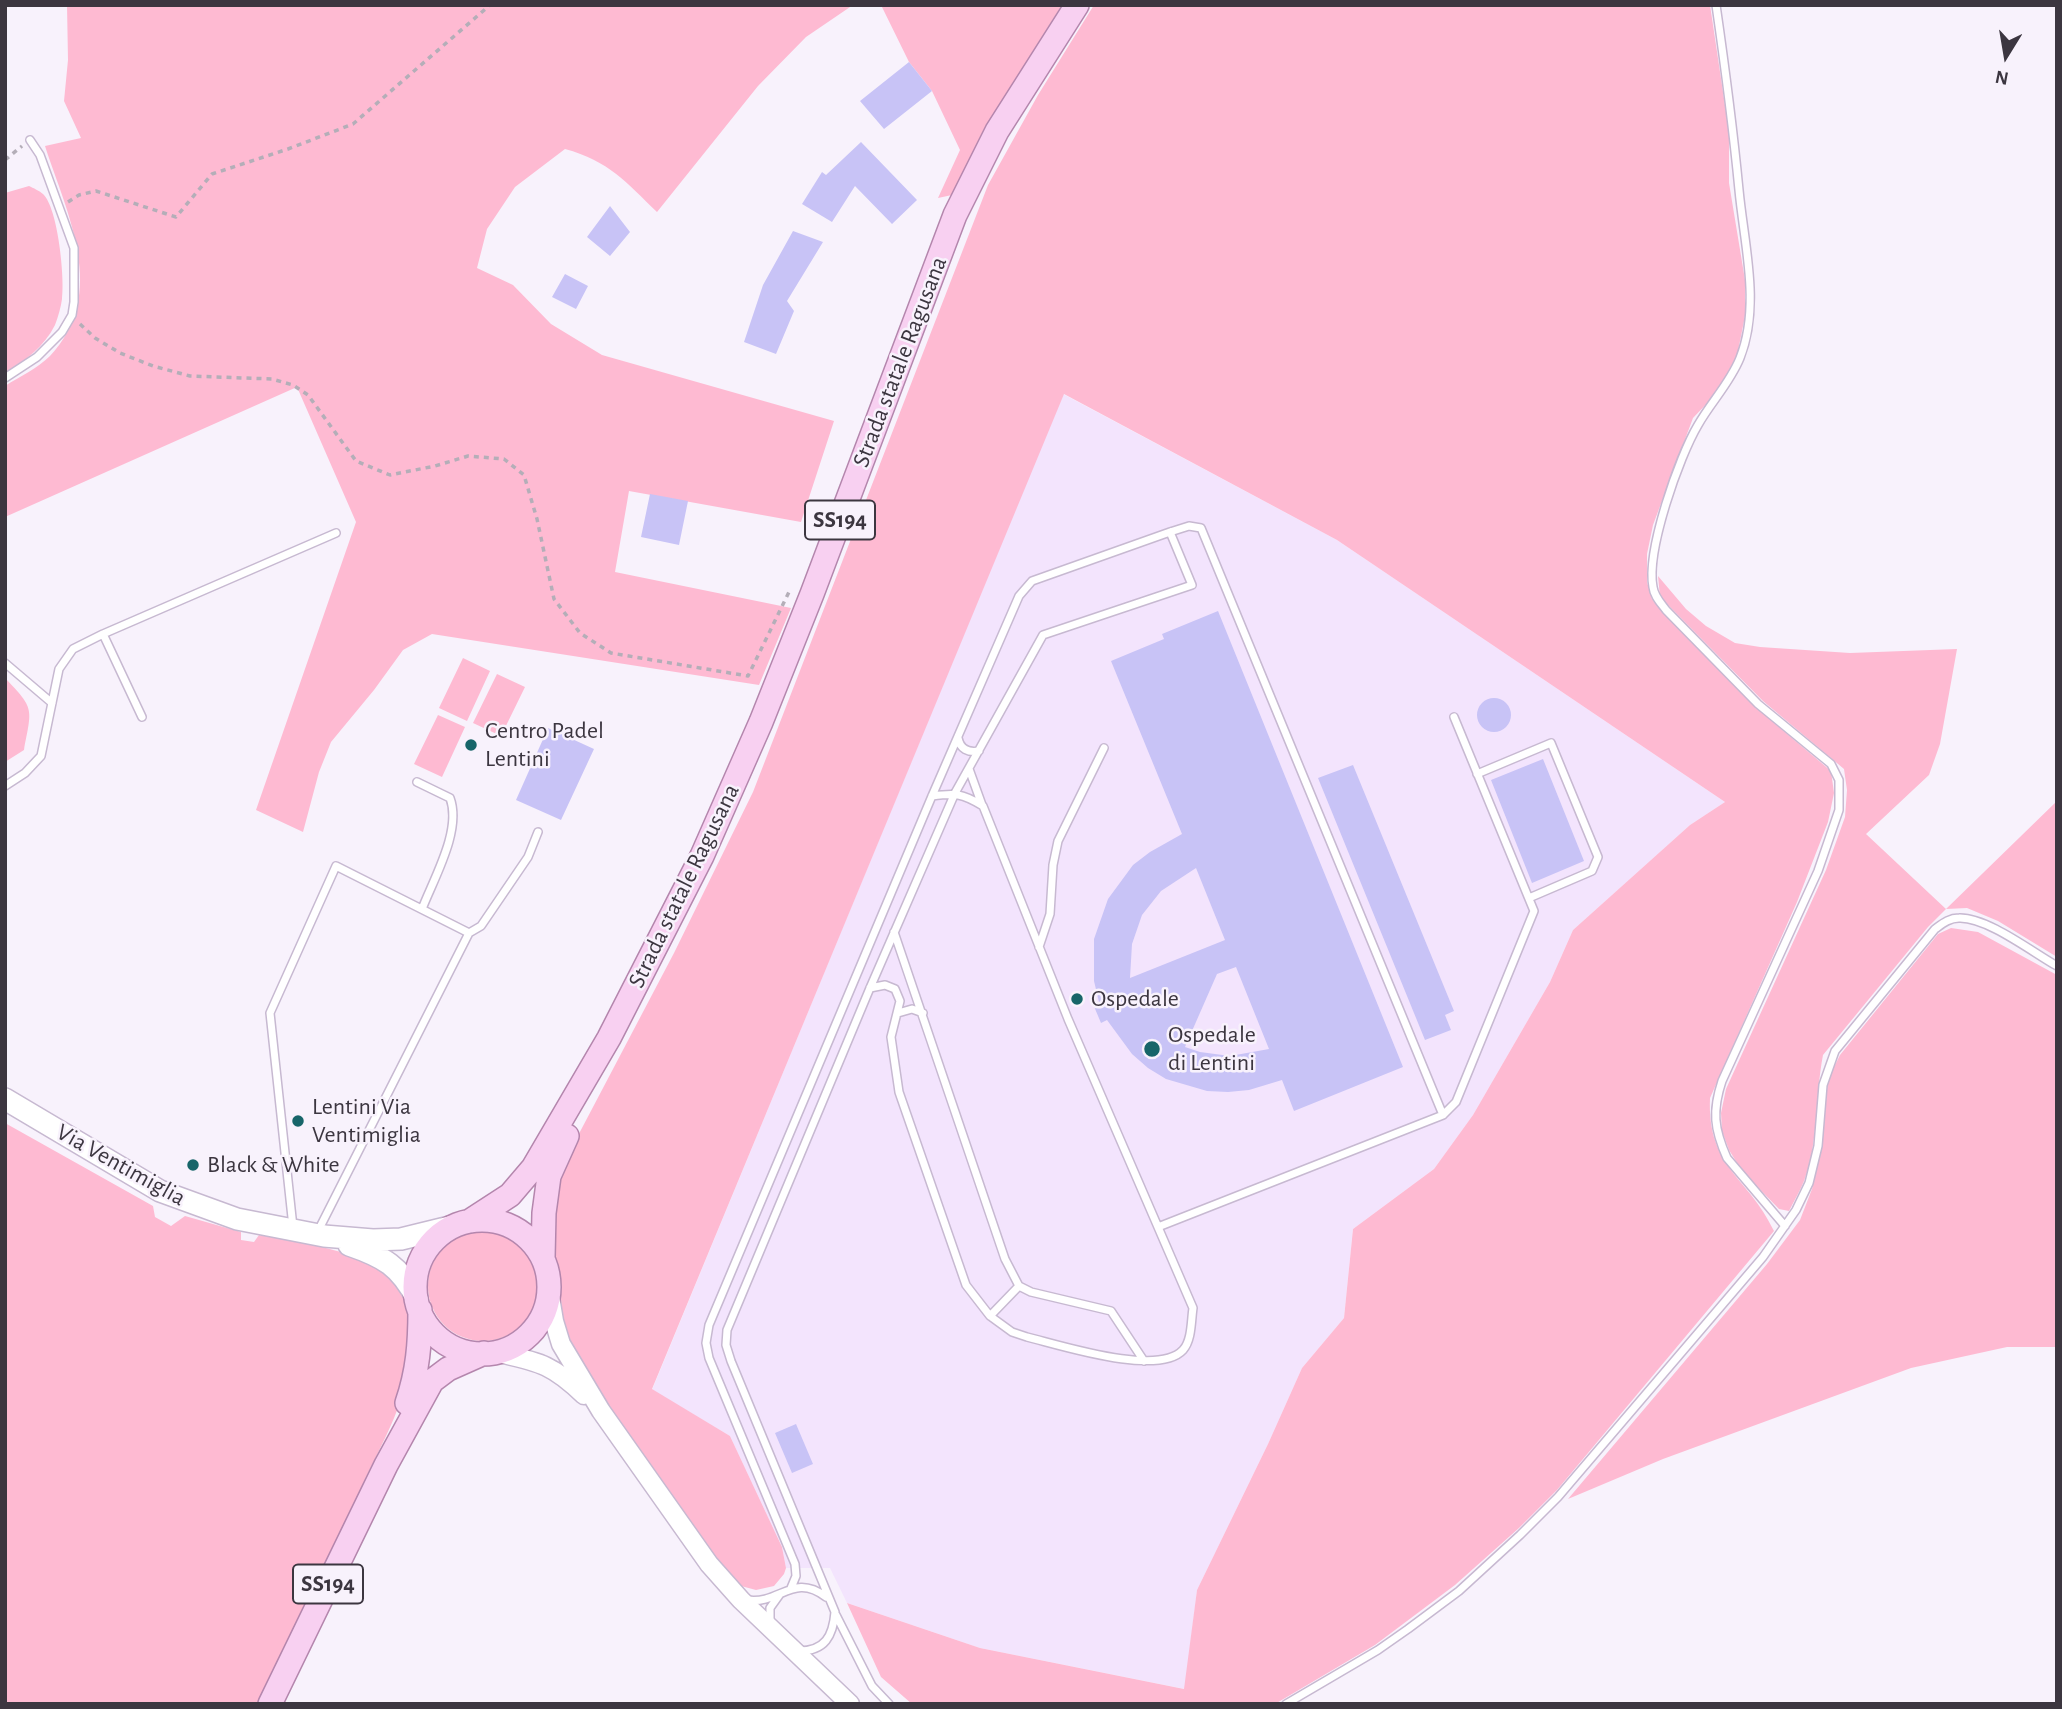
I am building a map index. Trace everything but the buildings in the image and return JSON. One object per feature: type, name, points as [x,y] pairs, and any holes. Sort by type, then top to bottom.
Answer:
[{"type":"main road","name":"Strada statale Ragusana","points":[[609,1038],[702,856],[761,722],[955,215],[997,131],[1077,5]]},
{"type":"main road","points":[[386,1465],[416,1379],[420,1350],[416,1276],[421,1259],[434,1240],[510,1195],[533,1168],[609,1038]]},
{"type":"main road","points":[[386,1465],[432,1381],[448,1369],[517,1344],[531,1333],[544,1314],[549,1291],[543,1258],[544,1213],[549,1177],[609,1038]]},
{"type":"main road","name":"Via Ventimiglia","points":[[5,1099],[160,1191],[237,1219],[320,1235]]},
{"type":"main road","points":[[320,1235],[373,1240],[401,1238],[462,1224],[493,1221],[515,1228],[529,1239],[543,1258]]},
{"type":"main road","points":[[320,1235],[369,1252],[396,1268],[406,1279],[428,1325],[445,1342],[460,1350],[489,1353]]},
{"type":"main road","name":"SS194","points":[[270,1704],[386,1465]]},
{"type":"street","points":[[549,1291],[561,1344],[601,1411],[709,1564],[741,1600],[850,1704]]},
{"type":"street","points":[[489,1353],[542,1363],[564,1375],[601,1411]]},
{"type":"lane","points":[[1716,5],[1735,136],[1749,280],[1749,317],[1741,356],[1698,426],[1686,451],[1656,537],[1651,574],[1656,597],[1666,610],[1758,704],[1831,764],[1839,780],[1839,810],[1818,871],[1722,1081],[1714,1115],[1727,1158],[1736,1172],[1785,1226]]},
{"type":"lane","points":[[5,378],[50,346],[72,314],[74,302],[74,248],[40,155],[30,140]]},
{"type":"lane","points":[[791,1588],[796,1576],[795,1564],[709,1358],[706,1343],[709,1325],[932,796],[1019,596],[1032,580],[1189,526],[1201,528],[1443,1115]]},
{"type":"lane","points":[[889,1704],[872,1686],[827,1597],[731,1360],[726,1345],[727,1330],[955,793],[1043,635],[1192,585],[1170,532]]},
{"type":"lane","points":[[5,786],[25,773],[41,756],[59,669],[73,649],[336,533]]},
{"type":"lane","points":[[103,634],[142,717]]},
{"type":"lane","points":[[5,663],[52,703]]},
{"type":"lane","points":[[1158,1227],[1443,1115],[1456,1102],[1534,911],[1454,717]]},
{"type":"lane","points":[[958,738],[967,751],[979,751]]},
{"type":"lane","points":[[1477,774],[1551,743],[1598,857],[1592,870],[1529,898]]},
{"type":"lane","points":[[1039,948],[1050,914],[1053,865],[1058,841],[1104,748]]},
{"type":"lane","points":[[870,988],[885,985],[895,989],[900,1001],[891,1037],[899,1093],[966,1285],[990,1316],[1012,1332],[1027,1337],[1126,1360],[1171,1359],[1185,1349],[1193,1308],[1039,948],[969,769]]},
{"type":"lane","points":[[417,782],[450,798],[454,809],[453,829],[422,909]]},
{"type":"lane","points":[[932,796],[955,793],[967,796],[983,806]]},
{"type":"lane","points":[[320,1235],[469,933],[481,926],[489,915],[528,857],[538,832]]},
{"type":"lane","points":[[294,1230],[270,1013],[336,866],[469,933]]},
{"type":"lane","points":[[1286,1704],[1378,1650],[1459,1591],[1558,1497],[1667,1372],[1763,1257],[1785,1226],[1810,1183],[1818,1146],[1824,1085],[1835,1051],[1935,929],[1949,919],[1970,919],[1989,926],[2057,966]]},
{"type":"lane","points":[[894,932],[1005,1259],[1019,1286],[1031,1292],[1111,1311],[1144,1361]]},
{"type":"lane","points":[[898,1013],[912,1009],[923,1013]]},
{"type":"lane","points":[[990,1316],[1019,1286]]},
{"type":"lane","points":[[741,1600],[767,1600],[791,1588],[804,1586],[817,1589],[827,1597]]},
{"type":"lane","points":[[769,1626],[771,1608],[780,1594]]},
{"type":"lane","points":[[794,1651],[811,1651],[825,1643],[834,1629],[835,1612]]},
{"type":"path","points":[[60,208],[79,195],[96,191],[176,217],[212,174],[353,124],[490,5]]},
{"type":"path","points":[[5,160],[30,140]]},
{"type":"path","points":[[72,314],[94,338],[120,353],[153,366],[190,376],[272,379],[293,385],[308,394],[356,461],[390,475],[468,456],[504,459],[524,475],[537,519],[554,599],[580,633],[611,653],[748,676],[791,587]]},
{"type":"shaded area","points":[[67,5],[853,5],[806,37],[758,86],[657,212],[605,166],[565,149],[515,187],[487,229],[477,268],[513,285],[551,324],[602,355],[834,421],[801,522],[629,491],[615,572],[791,608],[759,685],[432,634],[403,650],[331,742],[319,772],[303,832],[256,810],[356,522],[297,387],[5,517],[5,386],[50,356],[68,332],[77,307],[80,280],[78,253],[72,226],[45,146],[81,138],[64,101],[68,60]]},
{"type":"shaded area","points":[[881,5],[1062,5],[984,129],[952,195],[938,198],[960,150],[932,91],[909,62]]},
{"type":"shaded area","points":[[1094,5],[1710,5],[1729,132],[1729,183],[1745,280],[1745,316],[1737,356],[1715,395],[1693,418],[1653,525],[1647,554],[1647,582],[1652,599],[1662,612],[1754,706],[1831,771],[1834,793],[1828,822],[1797,902],[1710,1098],[1711,1122],[1722,1156],[1764,1212],[1774,1231],[1557,1490],[1519,1528],[1455,1585],[1375,1645],[1275,1704],[912,1704],[881,1677],[847,1603],[980,1648],[1184,1689],[1197,1590],[1302,1368],[1344,1318],[1353,1229],[1434,1169],[1473,1115],[1550,982],[1573,930],[1690,825],[1725,802],[1337,540],[1064,394],[652,1389],[730,1436],[782,1547],[786,1568],[774,1586],[756,1590],[741,1586],[725,1571],[612,1417],[567,1343],[558,1303],[558,1285],[549,1232],[562,1166],[674,953],[753,792],[988,185],[1038,95]]},
{"type":"shaded area","points":[[29,186],[43,194],[53,213],[61,260],[62,299],[55,325],[40,347],[5,373],[5,193]]},
{"type":"shaded area","name":"Ospedale di Lentini","points":[[1063,394],[1337,540],[1725,802],[1690,825],[1573,930],[1550,982],[1473,1115],[1434,1169],[1353,1229],[1344,1318],[1302,1368],[1197,1590],[1185,1689],[980,1648],[847,1603],[830,1568],[786,1568],[782,1547],[730,1436],[652,1390]]},
{"type":"shaded area","points":[[1658,576],[1686,609],[1706,626],[1735,643],[1850,653],[1957,649],[1940,744],[1929,775],[1866,834],[1946,909],[1928,927],[1823,1055],[1809,1166],[1789,1211],[1779,1209],[1742,1171],[1729,1150],[1722,1131],[1721,1113],[1726,1089],[1826,870],[1845,817],[1847,790],[1844,769],[1763,701],[1660,597]]},
{"type":"shaded area","points":[[463,658],[490,671],[467,721],[439,708]]},
{"type":"shaded area","points":[[497,674],[525,687],[501,736],[473,723]]},
{"type":"shaded area","points":[[5,678],[26,703],[29,725],[24,750],[5,762]]},
{"type":"shaded area","points":[[438,715],[465,727],[442,777],[414,764]]},
{"type":"shaded area","points":[[2057,801],[2057,957],[1998,921],[1967,908],[1946,909]]},
{"type":"shaded area","points":[[1951,928],[1978,932],[2057,975],[2057,1347],[2007,1347],[1911,1368],[1663,1459],[1568,1499],[1767,1264],[1800,1220],[1812,1189],[1822,1145],[1828,1079],[1840,1055],[1938,934]]},
{"type":"shaded area","points":[[5,1123],[153,1206],[155,1217],[171,1226],[185,1216],[241,1232],[241,1240],[254,1242],[259,1235],[334,1250],[354,1256],[387,1273],[403,1294],[408,1320],[409,1349],[401,1400],[260,1704],[5,1704]]},
{"type":"shaded area","points":[[483,1231],[504,1235],[522,1247],[534,1265],[538,1286],[534,1307],[522,1325],[504,1337],[483,1341],[462,1337],[444,1325],[432,1307],[428,1286],[432,1265],[444,1247],[462,1235]]},
{"type":"place","name":"Centro Padel Lentini","points":[[471,745]]},
{"type":"place","name":"Ospedale","points":[[1077,999]]},
{"type":"place","name":"Ospedale di Lentini","points":[[1152,1049]]},
{"type":"place","name":"Lentini Via Ventimiglia","points":[[298,1121]]},
{"type":"place","name":"Black & White","points":[[193,1165]]}]
